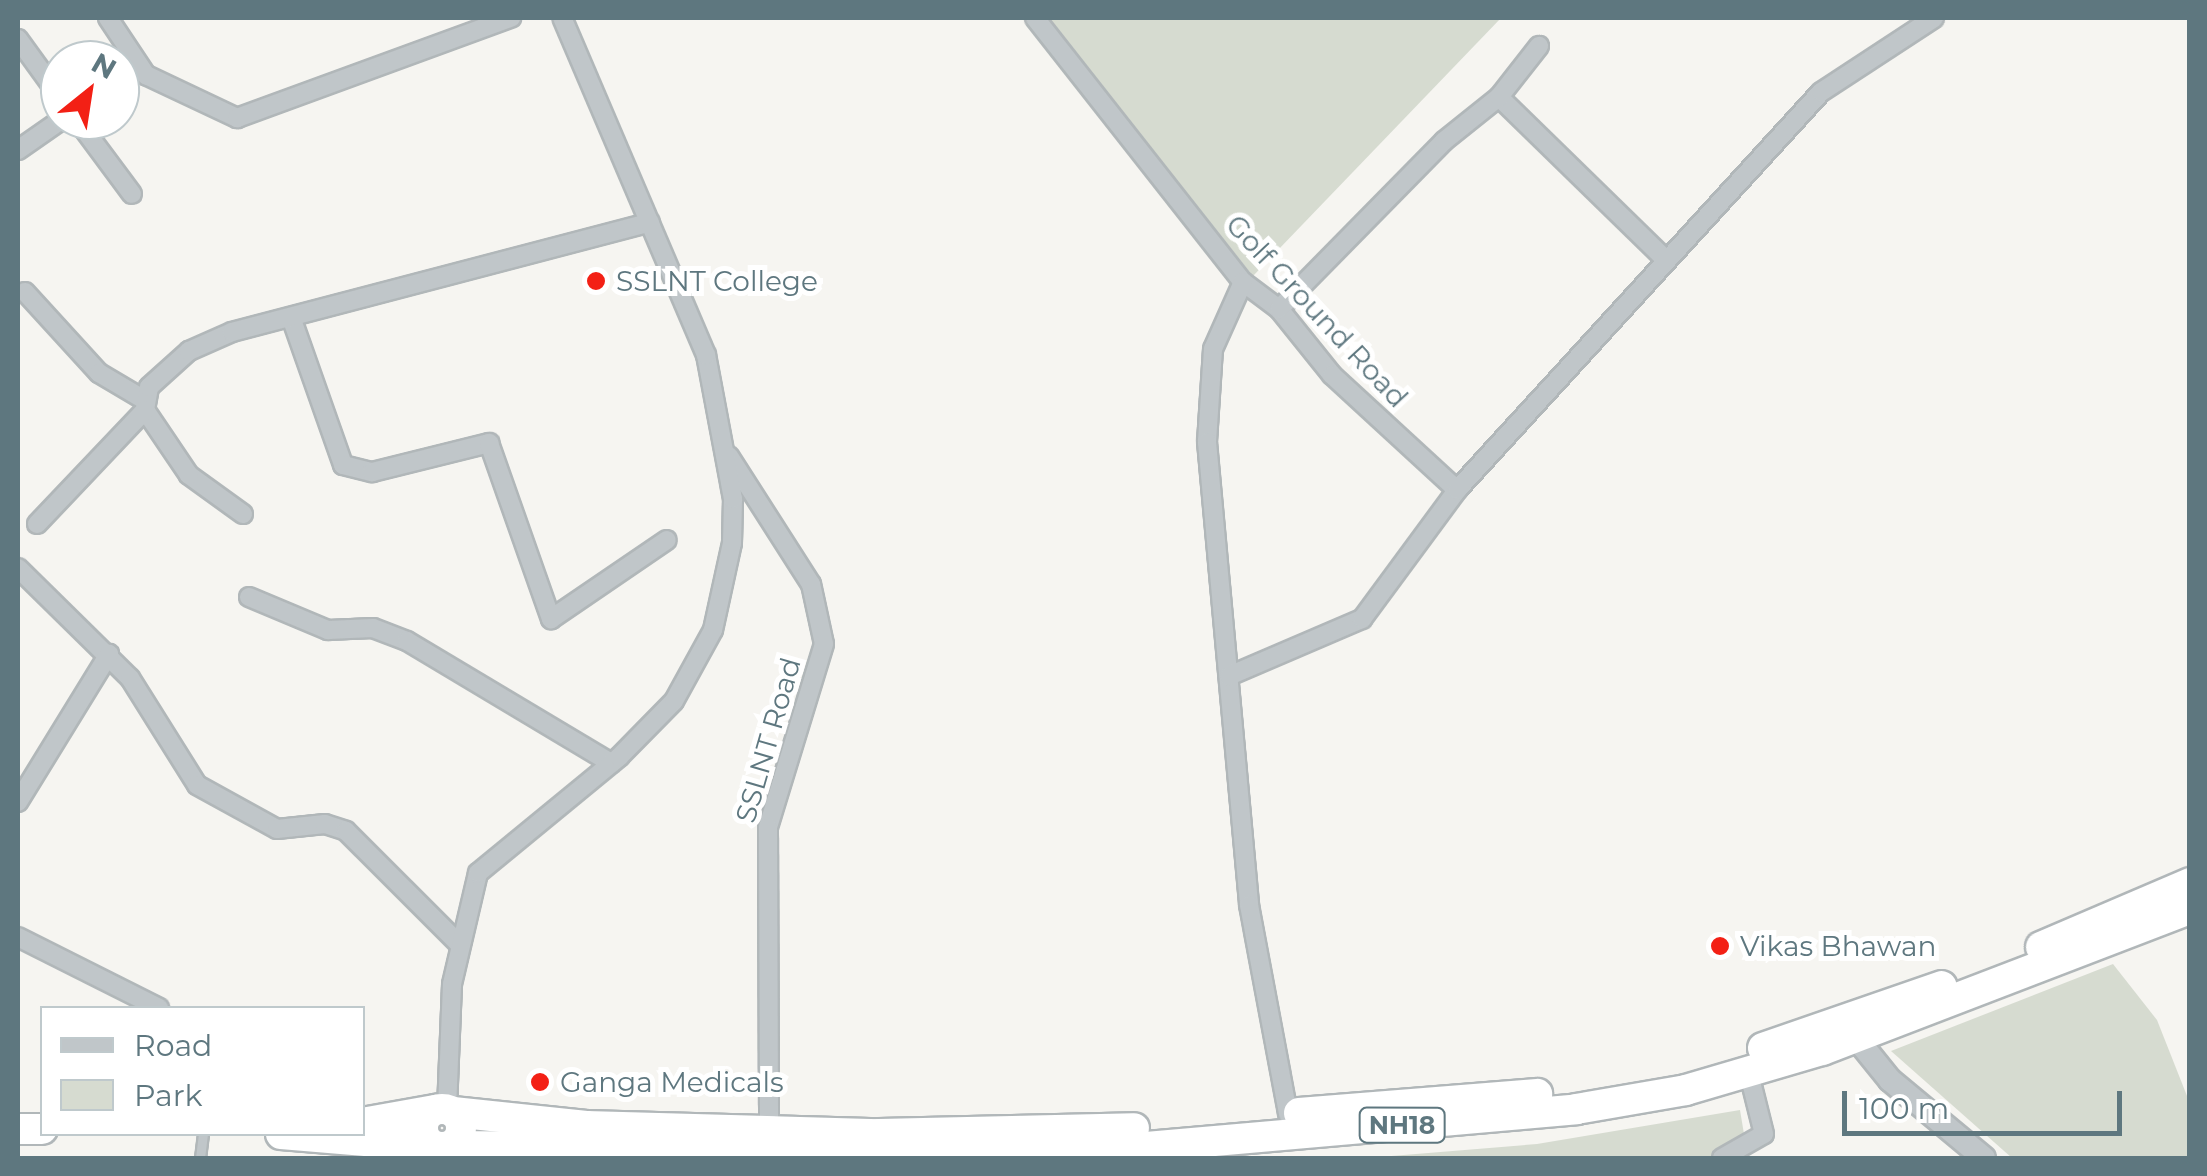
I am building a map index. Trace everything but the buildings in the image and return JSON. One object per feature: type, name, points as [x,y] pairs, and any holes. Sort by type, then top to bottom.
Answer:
[{"type":"highway","name":"NH18","points":[[365,1123],[445,1110],[771,1142],[834,1156],[1089,1152],[1488,1120],[1630,1102],[1750,1074],[2190,883]]},
{"type":"highway","name":"NH18","points":[[320,1136],[443,1150],[633,1154],[771,1142],[1051,1132],[1598,1086],[1702,1066],[1849,1030],[2190,909]]},
{"type":"highway","points":[[443,1150],[461,1133],[445,1110]]},
{"type":"street","points":[[108,18],[146,75],[237,118],[511,18]]},
{"type":"street","points":[[445,1110],[460,945],[478,873],[612,763],[674,701],[713,630],[732,543],[726,452],[706,355],[562,18]]},
{"type":"street","name":"Golf Ground Road","points":[[1036,18],[1243,282],[1280,309],[1332,375],[1457,490]]},
{"type":"street","points":[[1229,676],[1362,619],[1457,490],[1820,92],[1934,18]]},
{"type":"street","points":[[18,39],[40,69]]},
{"type":"street","points":[[1280,309],[1444,140],[1499,97],[1538,46]]},
{"type":"street","points":[[1499,97],[1666,260]]},
{"type":"street","points":[[18,150],[40,135]]},
{"type":"street","points":[[92,140],[132,194]]},
{"type":"street","points":[[37,524],[188,351],[292,316],[650,222]]},
{"type":"street","points":[[1243,282],[1213,349],[1207,442],[1249,904],[1288,1114]]},
{"type":"street","points":[[25,292],[99,373],[144,404],[179,464],[244,514]]},
{"type":"street","points":[[292,316],[343,466],[372,472],[489,443],[551,619],[667,540]]},
{"type":"street","name":"SSLNT Road","points":[[726,452],[810,584],[824,644],[768,827],[771,1142]]},
{"type":"street","points":[[18,568],[109,654],[147,699],[169,749],[197,785],[277,829],[325,824],[346,831],[460,945]]},
{"type":"street","points":[[249,597],[328,630],[373,628],[407,641],[612,763]]},
{"type":"street","points":[[18,802],[109,654]]},
{"type":"street","points":[[18,937],[155,1006]]},
{"type":"street","points":[[1849,1030],[1922,1110],[1984,1158]]},
{"type":"street","points":[[1722,1158],[1764,1134],[1750,1074]]},
{"type":"green space","points":[[1044,18],[1501,18],[1253,276]]},
{"type":"green space","points":[[2113,964],[2157,1020],[2189,1101],[2189,1158],[2012,1158],[1891,1051]]},
{"type":"green space","points":[[1740,1110],[1748,1158],[1367,1158],[1537,1144]]},
{"type":"place","name":"SSLNT College","points":[[596,281]]},
{"type":"place","name":"Vikas Bhawan","points":[[1720,946]]},
{"type":"place","name":"Ganga Medicals","points":[[540,1082]]}]
